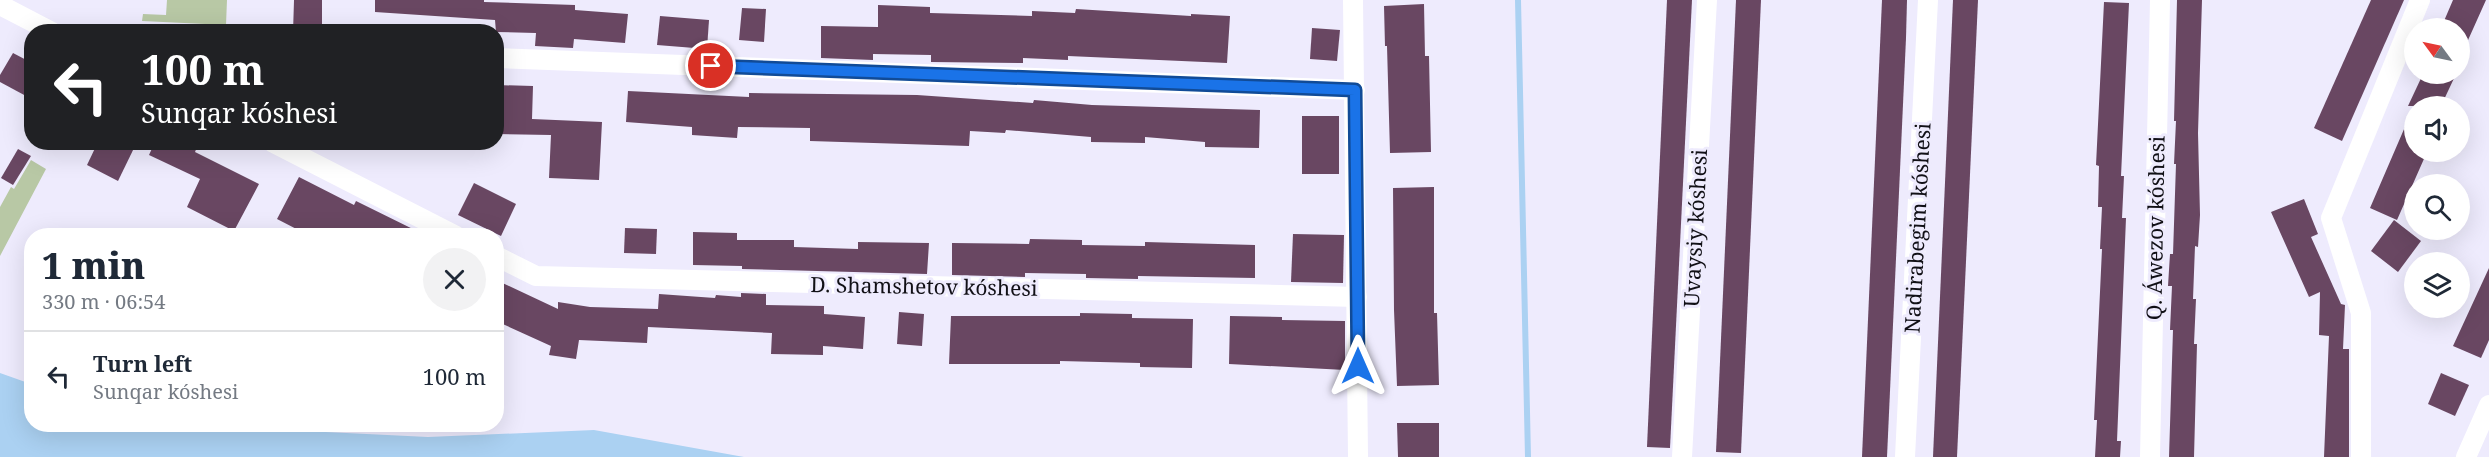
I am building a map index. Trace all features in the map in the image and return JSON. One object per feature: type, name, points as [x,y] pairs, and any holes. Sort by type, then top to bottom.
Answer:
[{"type":"street","points":[[1353,0],[1358,457]]},
{"type":"street","name":"Uvaysiy kóshesi","points":[[1682,457],[1707,0]]},
{"type":"street","name":"Nadirabegim kóshesi","points":[[1905,457],[1928,0]]},
{"type":"street","name":"Q. Áwezov kóshesi","points":[[2150,457],[2160,0]]},
{"type":"street","points":[[2361,457],[2361,313],[2331,218],[2420,0]]},
{"type":"street","points":[[0,5],[37,24]]},
{"type":"street","points":[[504,58],[1355,90]]},
{"type":"street","points":[[288,150],[440,228]]},
{"type":"street","name":"D. Shamshetov kóshesi","points":[[504,260],[536,276],[1357,297]]},
{"type":"street","points":[[2466,457],[2489,405]]},
{"type":"green space","points":[[167,0],[227,0],[226,24],[142,21],[143,14],[166,15]]},
{"type":"green space","points":[[31,160],[46,169],[0,256],[0,207],[11,187],[14,189]]},
{"type":"water","points":[[0,373],[24,382],[24,432],[326,432],[428,437],[594,430],[744,457],[0,457]]},
{"type":"building","points":[[294,0],[322,0],[322,24],[293,24]]},
{"type":"building","points":[[375,0],[484,0],[484,2],[575,5],[575,10],[628,14],[625,43],[574,39],[573,48],[535,46],[536,33],[504,32],[504,24],[495,24],[495,20],[375,12]]},
{"type":"building","points":[[1667,0],[1692,0],[1670,448],[1647,447]]},
{"type":"building","points":[[1736,0],[1761,0],[1741,453],[1716,452]]},
{"type":"building","points":[[1882,0],[1907,0],[1906,38],[1887,457],[1862,457]]},
{"type":"building","points":[[1953,0],[1978,0],[1957,457],[1933,457]]},
{"type":"building","points":[[2177,0],[2202,0],[2198,133],[2200,215],[2198,247],[2195,246],[2193,299],[2196,299],[2194,344],[2197,344],[2194,457],[2169,457],[2173,330],[2170,330],[2172,286],[2168,286],[2170,254],[2173,254],[2176,164],[2174,164],[2176,121],[2174,121]]},
{"type":"building","points":[[2371,0],[2404,0],[2342,141],[2314,128]]},
{"type":"building","points":[[2453,0],[2486,0],[2470,36],[2470,18],[2445,18]]},
{"type":"building","points":[[2104,2],[2129,3],[2121,176],[2124,176],[2122,218],[2126,218],[2117,441],[2121,441],[2120,457],[2095,457],[2097,420],[2094,420],[2102,249],[2100,249],[2102,207],[2098,207],[2099,166],[2096,165]]},
{"type":"building","points":[[1424,4],[1425,56],[1429,56],[1431,152],[1390,153],[1384,6]]},
{"type":"building","points":[[878,5],[930,7],[930,13],[1032,16],[1032,11],[1075,13],[1076,9],[1230,16],[1227,63],[1068,56],[1068,60],[1023,58],[1023,63],[931,62],[931,55],[873,54],[873,60],[821,58],[821,26],[878,27]]},
{"type":"building","points":[[742,8],[766,9],[764,42],[739,40]]},
{"type":"building","points":[[660,16],[709,20],[707,49],[657,45]]},
{"type":"building","points":[[1312,28],[1340,30],[1337,61],[1310,59]]},
{"type":"building","points":[[13,53],[24,59],[24,95],[0,82],[0,75]]},
{"type":"building","points":[[2418,84],[2451,84],[2446,96],[2413,96]]},
{"type":"building","points":[[504,85],[533,86],[532,119],[602,122],[599,180],[549,178],[551,135],[504,134]]},
{"type":"building","points":[[628,91],[749,97],[749,93],[917,95],[1033,103],[1034,100],[1092,105],[1260,110],[1259,148],[1205,147],[1205,142],[1145,137],[1145,143],[1091,142],[1091,137],[1006,130],[1005,133],[970,131],[969,146],[810,141],[810,128],[738,127],[737,138],[692,135],[692,127],[626,122]]},
{"type":"building","points":[[1302,116],[1339,116],[1339,174],[1302,174]]},
{"type":"building","points":[[2404,129],[2404,162],[2423,162],[2417,174],[2404,174],[2404,204],[2397,220],[2370,208]]},
{"type":"building","points":[[18,149],[31,156],[13,185],[1,178]]},
{"type":"building","points":[[94,150],[133,150],[118,181],[87,165]]},
{"type":"building","points":[[151,150],[196,150],[195,152],[259,184],[236,228],[228,228],[187,207],[200,179],[149,155]]},
{"type":"building","points":[[299,177],[354,205],[356,201],[411,228],[294,228],[277,219]]},
{"type":"building","points":[[474,183],[516,204],[504,230],[485,228],[458,215]]},
{"type":"building","points":[[1434,187],[1434,313],[1437,313],[1439,385],[1397,386],[1393,188]]},
{"type":"building","points":[[2304,199],[2318,234],[2311,237],[2341,304],[2345,305],[2343,349],[2349,349],[2349,457],[2324,457],[2329,336],[2319,335],[2320,292],[2309,297],[2271,212]]},
{"type":"building","points":[[2394,220],[2404,228],[2404,240],[2421,241],[2413,252],[2404,252],[2404,264],[2398,272],[2371,251]]},
{"type":"building","points":[[625,228],[657,229],[656,254],[624,253]]},
{"type":"building","points":[[693,232],[737,233],[737,240],[794,240],[794,247],[858,249],[858,242],[929,243],[927,274],[742,269],[742,266],[693,265]]},
{"type":"building","points":[[1293,234],[1344,235],[1343,283],[1291,282]]},
{"type":"building","points":[[1030,239],[1082,240],[1082,245],[1145,246],[1145,242],[1255,245],[1255,278],[1138,276],[1138,279],[1086,278],[1086,274],[1025,273],[1025,277],[952,275],[952,243],[1029,244]]},
{"type":"building","points":[[2489,268],[2489,340],[2481,358],[2453,346],[2466,318],[2470,318],[2470,309]]},
{"type":"building","points":[[504,284],[558,309],[558,302],[590,307],[658,309],[659,294],[715,298],[716,295],[741,297],[741,293],[766,294],[766,305],[824,306],[824,314],[865,317],[863,349],[823,346],[823,355],[771,354],[772,333],[648,327],[647,343],[579,340],[576,359],[549,355],[551,346],[504,325]]},
{"type":"building","points":[[899,312],[924,314],[922,346],[897,344]]},
{"type":"building","points":[[1080,313],[1132,314],[1132,318],[1193,319],[1192,368],[1140,367],[1140,363],[1060,361],[1060,364],[949,364],[951,316],[1080,316]]},
{"type":"building","points":[[1230,316],[1345,321],[1345,370],[1229,364]]},
{"type":"building","points":[[2441,373],[2469,385],[2455,416],[2428,404]]},
{"type":"building","points":[[1397,423],[1439,423],[1439,457],[1398,457]]},
{"type":"waterway","points":[[1518,0],[1528,457]]},
{"type":"route","points":[[711,66],[1355,90],[1358,366]]}]
